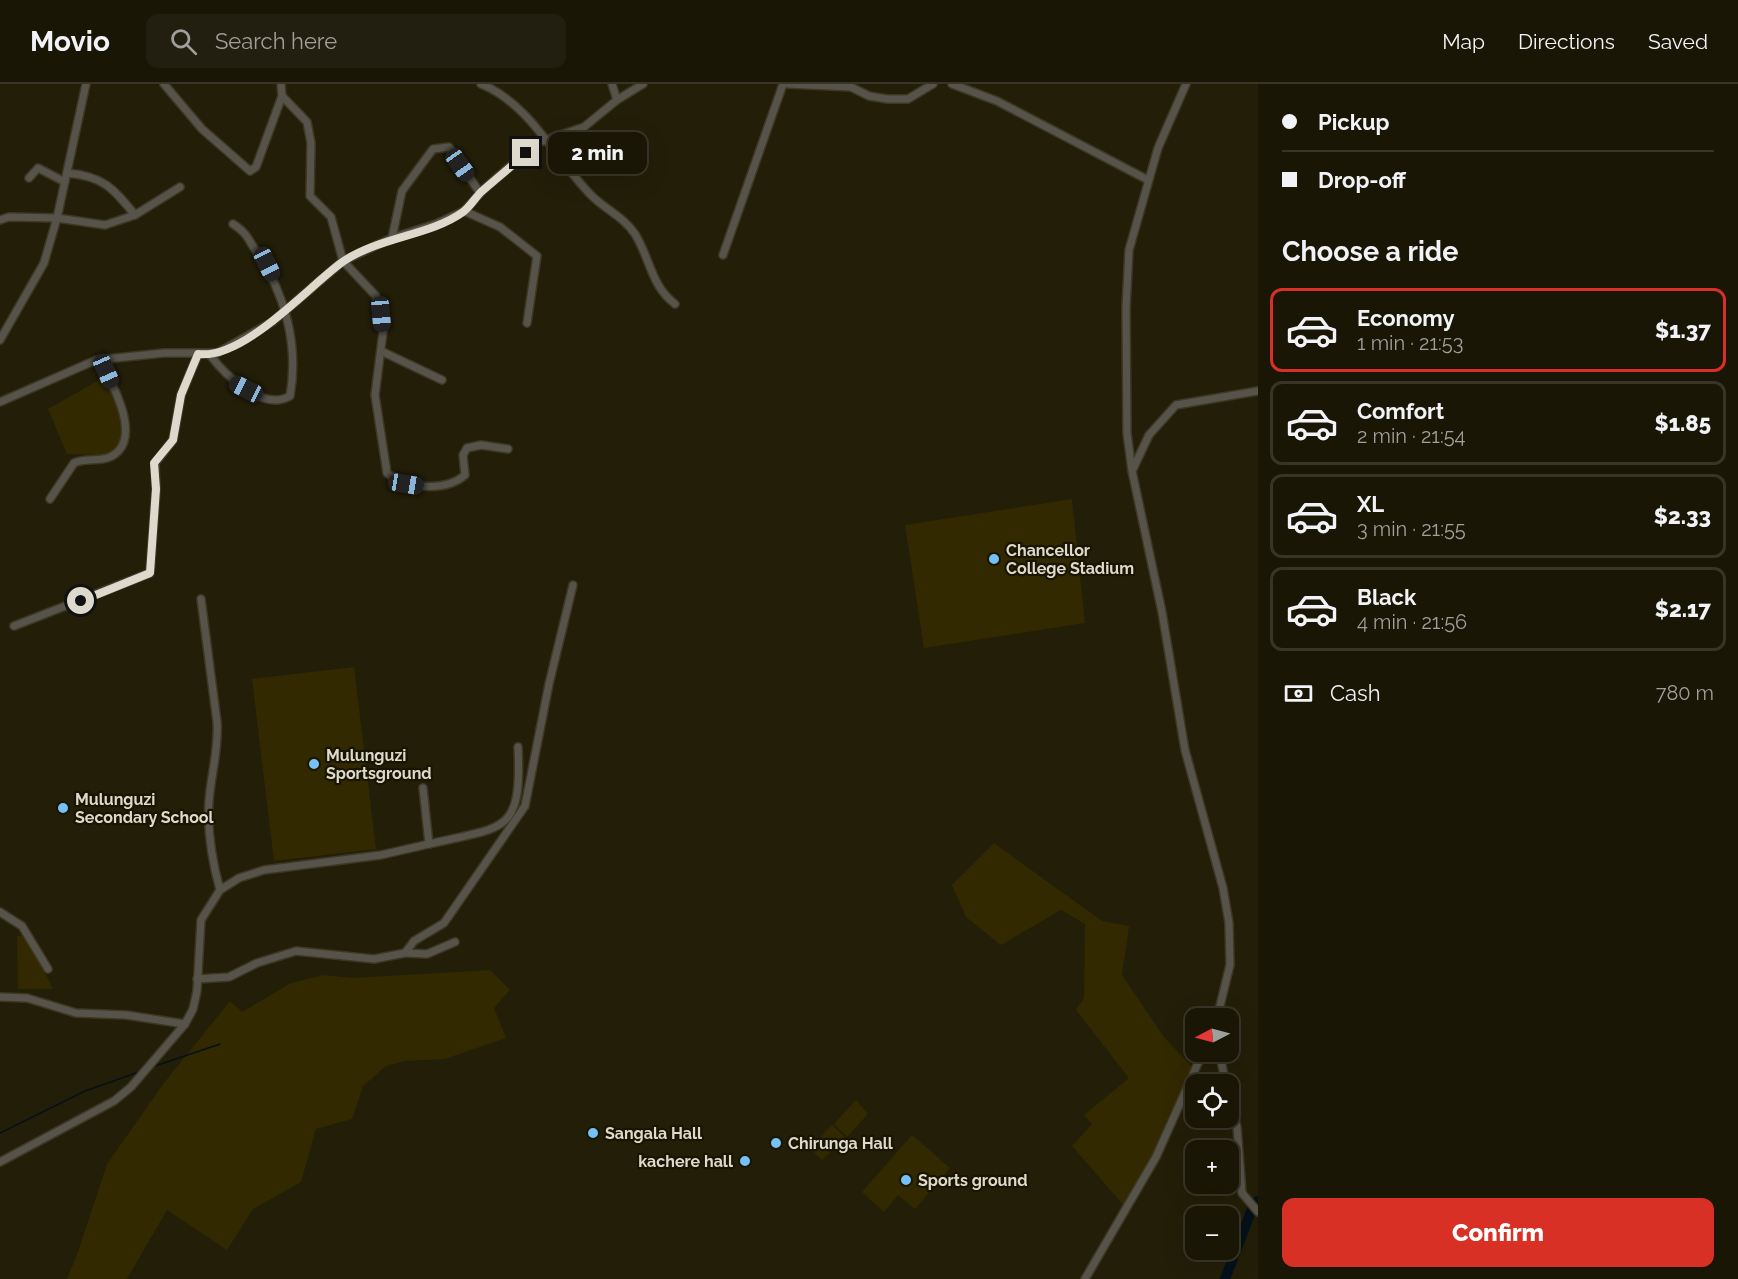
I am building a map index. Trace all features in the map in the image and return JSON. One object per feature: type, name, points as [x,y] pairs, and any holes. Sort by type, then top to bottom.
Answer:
[{"type":"street","points":[[0,340],[39,274],[57,218],[86,84]]},
{"type":"street","points":[[164,84],[202,129],[250,171],[256,167],[282,96],[281,84]]},
{"type":"street","points":[[481,84],[498,92],[516,106],[594,198],[626,222],[646,253],[657,286],[675,304]]},
{"type":"street","points":[[612,84],[617,100]]},
{"type":"street","points":[[0,402],[96,360],[164,353],[210,355],[239,342],[286,311],[343,261],[392,238],[464,211],[480,193],[543,140],[584,127],[617,100],[643,84]]},
{"type":"street","points":[[723,255],[783,84]]},
{"type":"street","points":[[788,84],[851,87],[869,96],[887,99],[908,99],[933,84]]},
{"type":"street","points":[[952,84],[996,101],[1148,180]]},
{"type":"street","points":[[1186,84],[1171,114],[1148,180],[1127,266],[1127,433],[1132,471],[1162,612],[1185,750],[1223,888],[1229,923],[1230,965],[1219,1008]]},
{"type":"street","points":[[282,96],[307,122],[311,143],[310,196],[331,217],[343,261],[376,296],[381,314],[381,351],[375,395],[376,412],[387,473],[395,480],[422,486],[450,483],[465,475],[463,455],[467,448],[481,445],[508,449]]},
{"type":"street","points":[[392,238],[402,191],[433,149],[449,147],[480,193]]},
{"type":"street","points":[[29,178],[38,168],[65,182]]},
{"type":"street","points":[[67,173],[96,178],[108,185],[135,215]]},
{"type":"street","points":[[0,220],[9,217],[57,218],[105,225],[135,215],[180,187]]},
{"type":"street","points":[[464,211],[500,227],[537,256],[527,323]]},
{"type":"street","points":[[210,355],[235,383],[273,400],[284,400],[290,396],[291,336],[281,293],[267,264],[247,233],[233,224]]},
{"type":"street","points":[[381,351],[442,380]]},
{"type":"street","points":[[14,626],[150,573],[156,489],[154,463],[173,440],[181,395],[198,354]]},
{"type":"street","points":[[50,499],[74,463],[105,459],[115,455],[123,445],[124,415],[106,371],[96,360]]},
{"type":"street","points":[[1132,471],[1149,435],[1176,405],[1258,391]]},
{"type":"street","points":[[405,953],[414,941],[444,923],[521,813],[573,585]]},
{"type":"street","points":[[201,599],[217,722],[218,738],[209,802],[210,846],[220,890]]},
{"type":"street","points":[[0,1162],[114,1101],[138,1080],[185,1024],[193,1009],[201,920],[220,890],[239,878],[264,870],[381,855],[494,828],[505,822],[518,796],[518,747]]},
{"type":"street","points":[[423,788],[429,844]]},
{"type":"street","points":[[0,912],[22,926],[48,969]]},
{"type":"street","points":[[197,979],[229,976],[265,960],[297,951],[374,959],[405,953],[427,954],[455,942]]},
{"type":"street","points":[[0,997],[27,998],[76,1013],[126,1015],[185,1024]]},
{"type":"street","points":[[1085,1279],[1156,1157],[1199,1062]]},
{"type":"street","points":[[1237,1128],[1242,1192],[1255,1209]]},
{"type":"shaded area","points":[[108,375],[123,419],[123,444],[111,455],[67,454],[48,409]]},
{"type":"shaded area","name":"Chancellor College Stadium","points":[[1072,499],[1085,623],[924,648],[905,525]]},
{"type":"shaded area","name":"Mulunguzi Sportsground","points":[[354,667],[376,849],[274,861],[252,679]]},
{"type":"shaded area","points":[[994,843],[1102,921],[1129,926],[1122,975],[1164,1037],[1193,1068],[1190,1074],[1185,1074],[1185,1087],[1155,1157],[1126,1208],[1072,1146],[1092,1124],[1084,1115],[1129,1078],[1076,1010],[1084,998],[1085,924],[1061,910],[1001,945],[966,917],[952,885]]},
{"type":"shaded area","points":[[17,936],[26,936],[53,989],[18,989]]},
{"type":"shaded area","points":[[490,970],[510,990],[494,1008],[506,1038],[445,1059],[405,1061],[386,1066],[363,1086],[352,1119],[316,1129],[301,1182],[253,1209],[227,1250],[167,1210],[127,1279],[67,1279],[107,1164],[164,1083],[230,1001],[242,1012],[291,983],[324,975],[353,978]]},
{"type":"shaded area","points":[[856,1100],[868,1114],[847,1137],[834,1124]]},
{"type":"shaded area","points":[[832,1125],[846,1138],[822,1160],[810,1148]]},
{"type":"shaded area","name":"Sports ground","points":[[912,1135],[950,1168],[915,1209],[898,1195],[884,1212],[862,1192]]},
{"type":"waterway","points":[[152,1067],[220,1044]]},
{"type":"waterway","points":[[0,1133],[85,1091],[139,1072]]},
{"type":"waterway","points":[[1225,1279],[1252,1209],[1258,1201]]},
{"type":"place","name":"Chancellor College Stadium","points":[[994,559]]},
{"type":"place","name":"Mulunguzi Sportsground","points":[[314,764]]},
{"type":"place","name":"Mulunguzi Secondary School","points":[[63,808]]},
{"type":"place","name":"Sangala Hall","points":[[593,1133]]},
{"type":"place","name":"Chirunga Hall","points":[[776,1143]]},
{"type":"place","name":"kachere hall","points":[[745,1161]]},
{"type":"place","name":"Sports ground","points":[[906,1180]]},
{"type":"route","points":[[81,601],[150,573],[156,489],[154,463],[173,440],[181,395],[198,354],[217,353],[272,322],[343,261],[392,238],[436,224],[464,211],[480,193],[526,153]]}]
